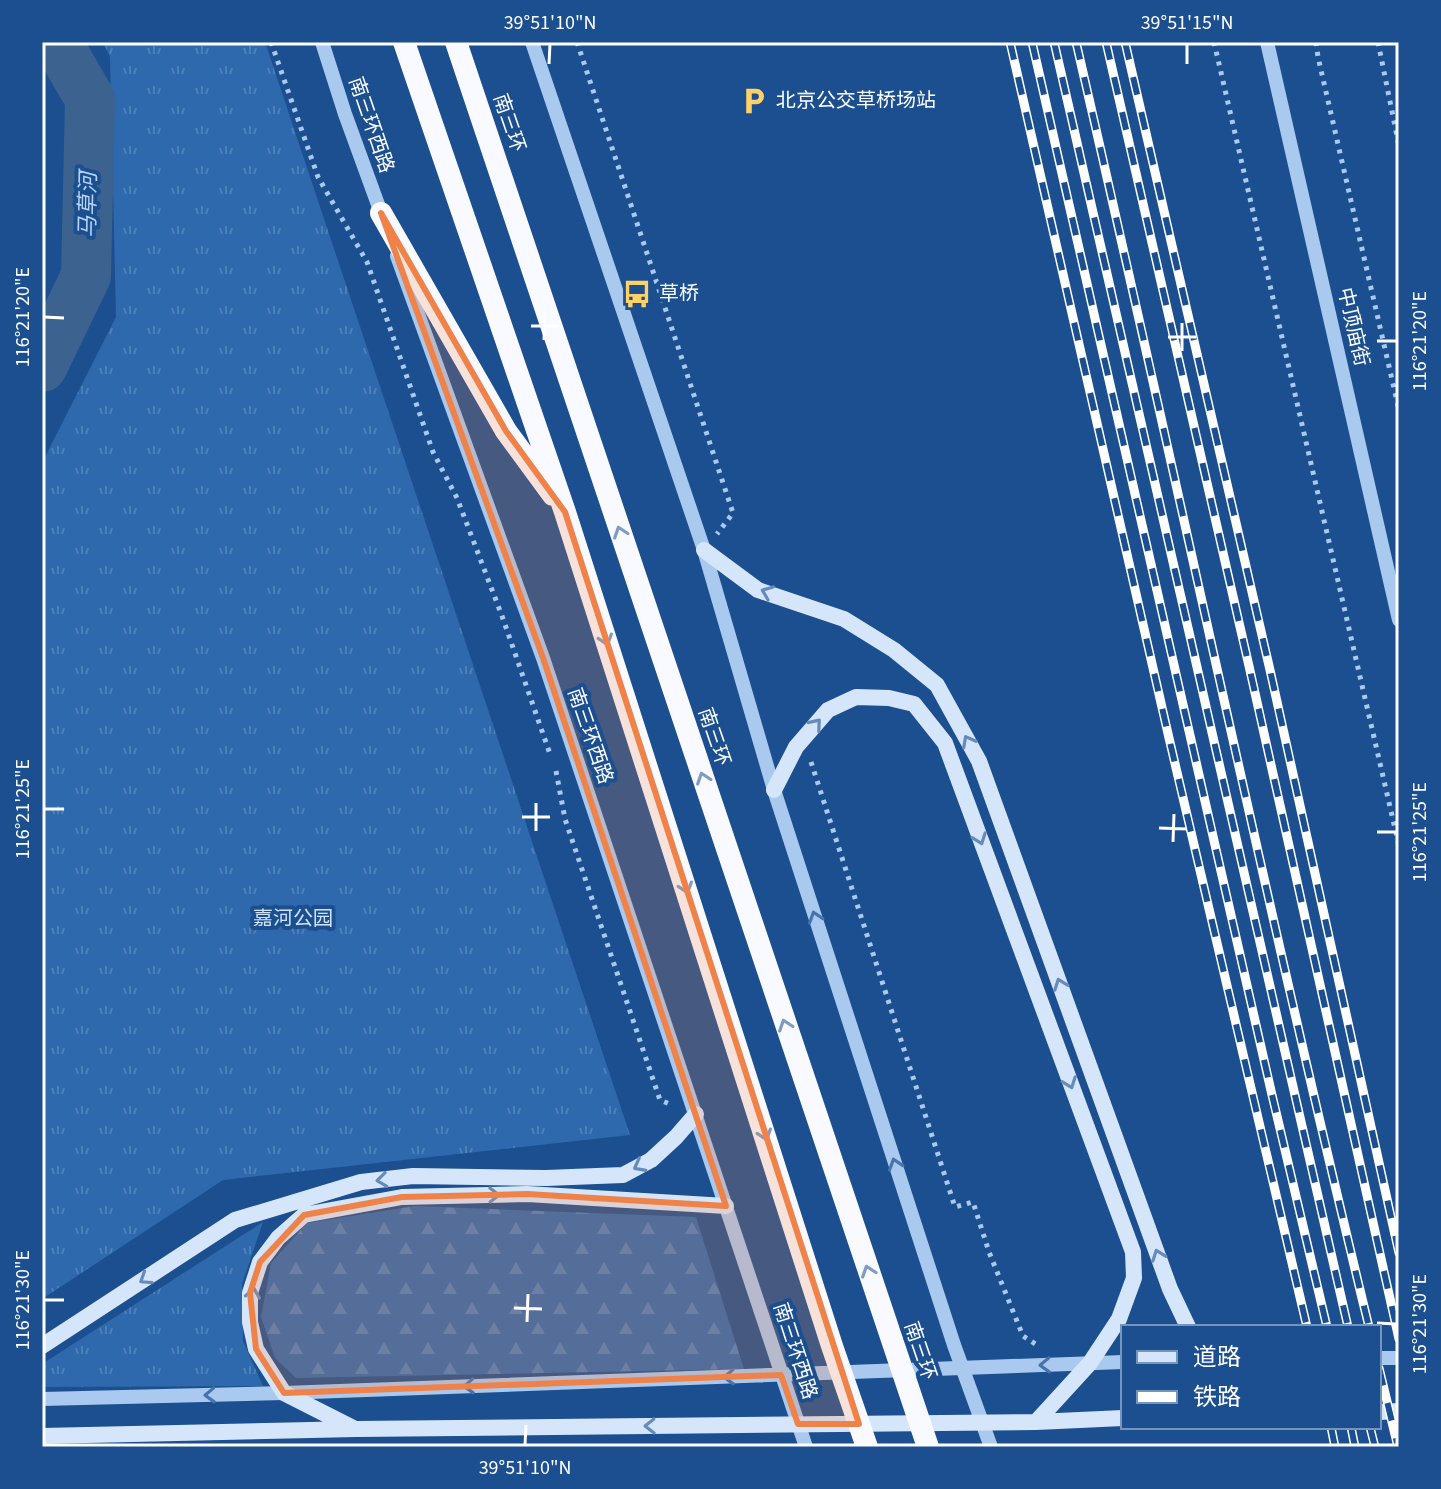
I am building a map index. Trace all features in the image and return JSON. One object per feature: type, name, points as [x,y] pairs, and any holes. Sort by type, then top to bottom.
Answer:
[{"type":"highway","points":[[404,42],[565,512],[867,1447]]},
{"type":"highway","name":"南三环","points":[[456,42],[928,1447]]},
{"type":"highway","points":[[381,213],[506,431],[565,512]]},
{"type":"main road","points":[[704,550],[758,590],[844,619],[894,650],[937,685],[979,761],[1170,1289],[1187,1325]]},
{"type":"main road","points":[[774,790],[796,747],[828,710],[856,697],[889,698],[914,704],[945,743],[1133,1252],[1134,1278],[1119,1319],[1090,1363],[1036,1422]]},
{"type":"main road","points":[[42,1346],[235,1220],[361,1182],[413,1176],[546,1178],[623,1175],[651,1160],[696,1114]]},
{"type":"main road","points":[[356,1429],[284,1393],[256,1349],[250,1322],[250,1293],[260,1262],[278,1238],[304,1215],[402,1197],[527,1194],[726,1206]]},
{"type":"main road","points":[[42,1436],[356,1429],[1036,1422],[1121,1418]]},
{"type":"street","name":"南三环西路","points":[[322,42],[345,114],[543,658],[806,1447]]},
{"type":"street","points":[[532,42],[704,550],[774,790],[954,1345],[991,1447]]},
{"type":"street","name":"中顶庙街","points":[[1267,42],[1399,620]]},
{"type":"street","points":[[42,1399],[1121,1362]]},
{"type":"path","points":[[271,42],[318,177],[367,262],[433,452],[457,498],[502,616],[557,774],[565,819],[660,1100],[696,1114]]},
{"type":"path","points":[[577,42],[733,513],[704,550]]},
{"type":"path","points":[[1214,42],[1399,846]]},
{"type":"path","points":[[1316,42],[1399,410]]},
{"type":"path","points":[[1378,42],[1399,146]]},
{"type":"path","points":[[810,757],[955,1207],[973,1202],[989,1252],[1023,1336]]},
{"type":"highlighted area","points":[[381,213],[506,431],[565,512],[859,1424],[798,1424],[781,1375],[284,1393],[256,1349],[250,1293],[260,1262],[304,1215],[402,1197],[527,1194],[726,1206],[543,658]]},
{"type":"green space","name":"嘉河公园","points":[[103,42],[265,42],[630,1135],[223,1180],[42,1299],[42,463],[116,317],[110,57]]},
{"type":"green space","points":[[415,1206],[696,1217],[744,1369],[296,1378],[275,1358],[261,1317],[271,1263],[307,1223]]},
{"type":"green space","points":[[263,1222],[242,1284],[243,1341],[263,1386],[42,1387],[42,1364]]},
{"type":"waterway","name":"马草河","points":[[42,367],[86,276],[90,99],[57,42]]},
{"type":"railway","points":[[1010,42],[1307,1325]]},
{"type":"railway","points":[[1032,42],[1327,1325]]},
{"type":"railway","points":[[1054,42],[1348,1325]]},
{"type":"railway","points":[[1076,42],[1293,1006],[1369,1325]]},
{"type":"railway","points":[[1106,42],[1399,1339]]},
{"type":"railway","points":[[1125,42],[1270,670],[1399,1253]]},
{"type":"railway","points":[[1381,1376],[1398,1447]]},
{"type":"railway","points":[[1331,1429],[1335,1447]]},
{"type":"railway","points":[[1351,1429],[1355,1447]]},
{"type":"railway","points":[[1370,1429],[1375,1447]]},
{"type":"place","name":"北京公交草桥场站","points":[[754,101]]},
{"type":"place","name":"草桥","points":[[637,294]]}]
